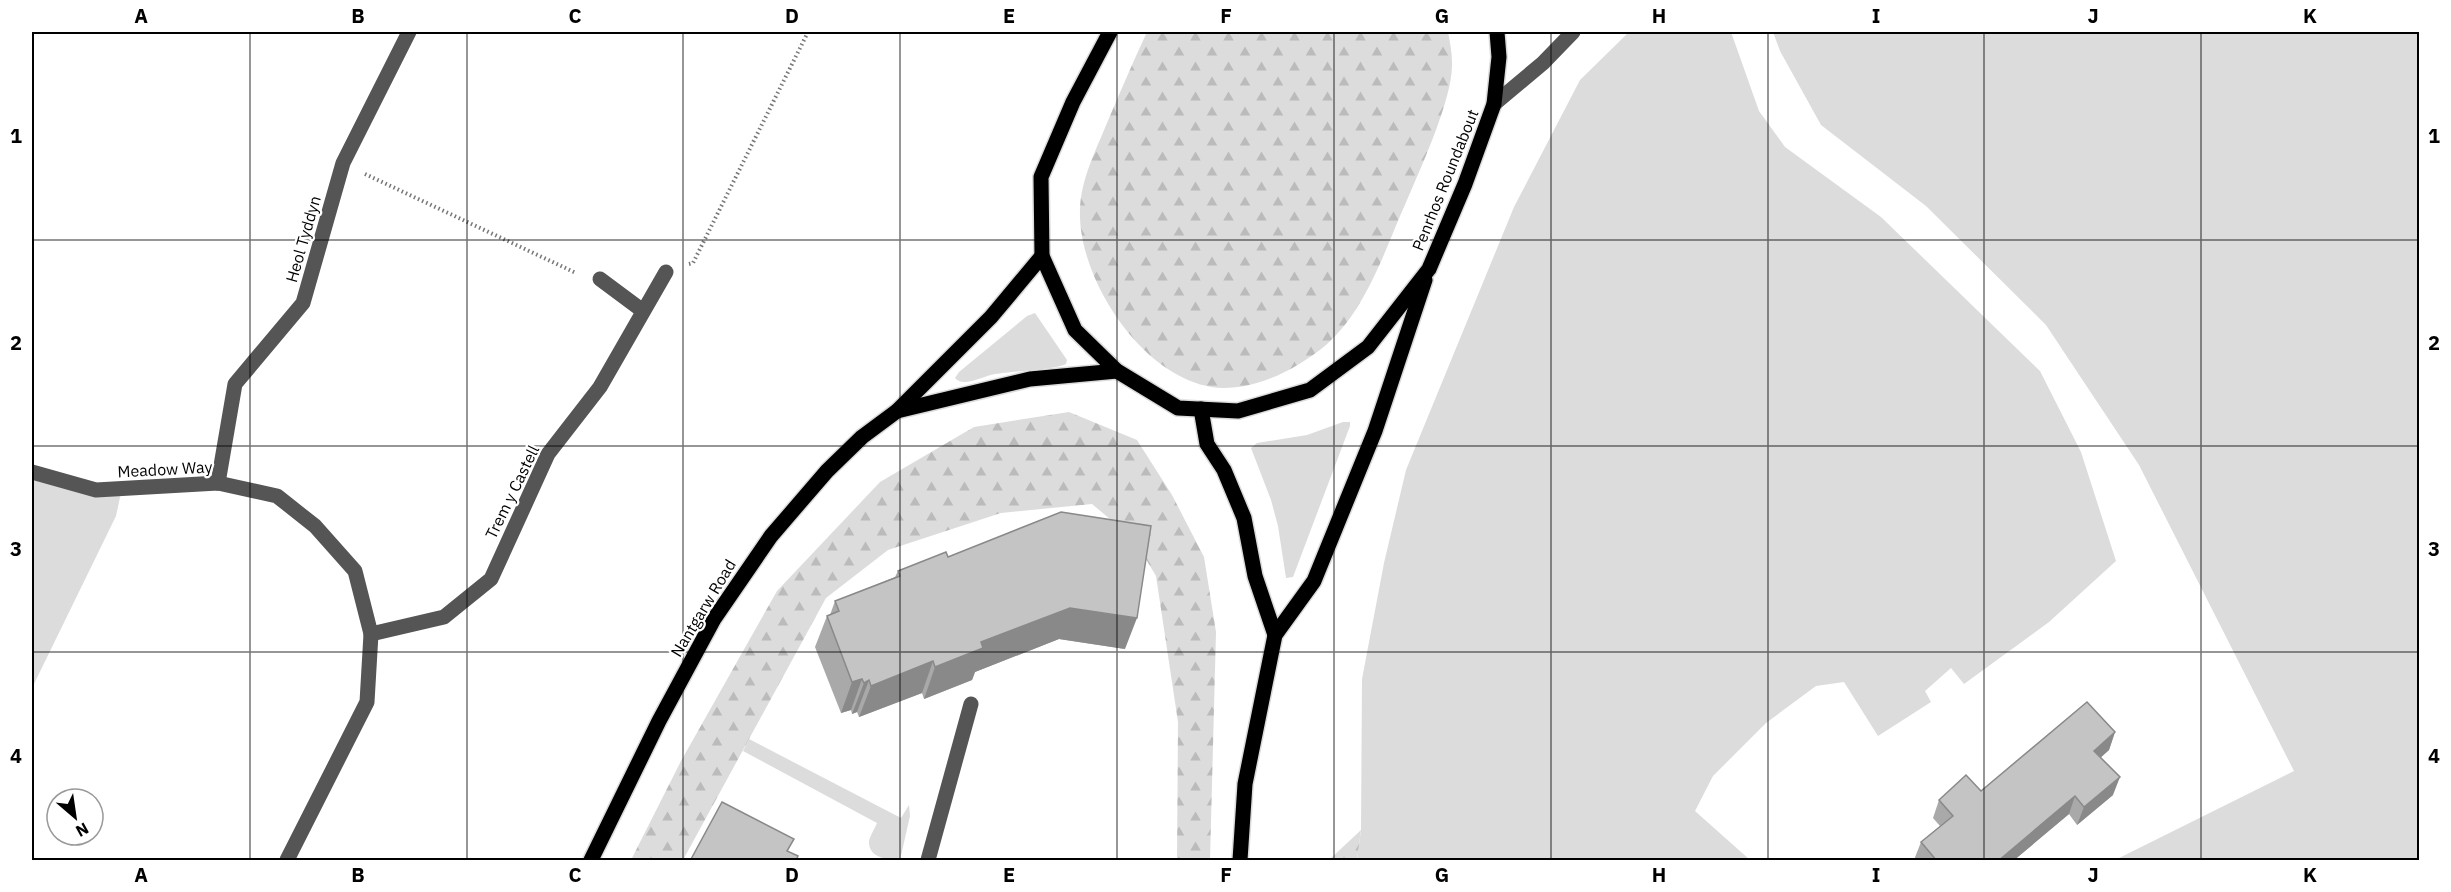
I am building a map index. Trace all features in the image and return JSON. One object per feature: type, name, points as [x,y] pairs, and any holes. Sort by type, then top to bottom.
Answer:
[{"type":"main road","name":"Penrhos Roundabout","points":[[1108,33],[1073,102],[1041,177],[1041,256],[1076,330],[1117,371],[1178,408],[1238,411],[1310,390],[1368,347],[1429,269],[1465,184],[1494,104],[1499,57],[1497,32]]},
{"type":"main road","name":"Nantgarw Road","points":[[591,861],[659,721],[714,618],[771,536],[827,471],[862,437],[897,411],[991,317],[1041,256]]},
{"type":"main road","points":[[1240,861],[1245,784],[1275,635],[1314,581],[1375,431],[1429,269]]},
{"type":"main road","name":"Nantgarw Road","points":[[897,411],[1030,379],[1117,371]]},
{"type":"main road","points":[[1201,409],[1207,444],[1224,470],[1244,518],[1255,576],[1275,635]]},
{"type":"street","name":"Heol Tyddyn","points":[[218,483],[235,384],[303,303],[343,164],[409,32]]},
{"type":"street","points":[[1494,104],[1543,63],[1573,32]]},
{"type":"street","name":"Trem y Castell","points":[[371,634],[444,617],[491,579],[548,454],[600,387],[666,272]]},
{"type":"street","points":[[600,279],[643,311]]},
{"type":"street","name":"Meadow Way","points":[[32,472],[96,490],[218,483],[277,496],[315,526],[355,571],[371,634],[367,702],[287,861]]},
{"type":"street","points":[[928,861],[971,704]]},
{"type":"path","points":[[666,272],[693,262],[808,32]]},
{"type":"path","points":[[343,164],[578,274],[600,279]]},
{"type":"green space","points":[[1147,32],[1448,32],[1452,59],[1451,78],[1442,113],[1383,258],[1364,296],[1353,314],[1326,345],[1291,369],[1251,385],[1223,388],[1195,383],[1168,369],[1144,349],[1122,324],[1104,296],[1090,267],[1082,237],[1080,209],[1083,187],[1094,154]]},
{"type":"green space","points":[[1629,32],[1731,32],[1759,111],[1785,147],[1881,217],[2040,371],[2081,452],[2116,561],[2049,622],[1964,684],[1951,668],[1925,691],[1931,702],[1878,736],[1844,682],[1816,686],[1766,723],[1713,776],[1695,811],[1750,860],[1357,860],[1361,830],[1362,679],[1384,563],[1406,470],[1514,207],[1580,80]]},
{"type":"green space","points":[[1773,32],[2419,32],[2419,860],[2115,860],[2294,771],[2139,465],[2046,325],[1926,206],[1821,125],[1780,51]]},
{"type":"green space","points":[[1035,313],[1067,360],[1066,364],[1052,368],[995,374],[968,382],[955,378],[959,372],[1027,316]]},
{"type":"green space","points":[[1069,412],[1137,440],[1172,495],[1204,557],[1216,632],[1210,860],[1177,860],[1178,722],[1156,576],[1134,539],[1092,504],[1001,513],[888,550],[826,598],[683,860],[631,860],[681,761],[777,591],[880,482],[974,427]]},
{"type":"green space","points":[[1343,422],[1350,422],[1350,426],[1293,577],[1286,578],[1278,526],[1271,500],[1251,448],[1257,443],[1307,435]]},
{"type":"green space","points":[[32,472],[122,488],[116,516],[32,688]]},
{"type":"green space","points":[[749,739],[901,818],[909,805],[910,816],[900,860],[880,857],[872,851],[869,841],[877,823],[743,751]]},
{"type":"green space","points":[[1361,830],[1357,860],[1329,860]]},
{"type":"building","points":[[1061,512],[1151,526],[1137,618],[1070,608],[981,642],[983,648],[935,667],[933,661],[871,686],[869,680],[864,683],[862,679],[852,682],[827,616],[839,611],[835,601],[900,576],[898,571],[946,552],[948,557]]},
{"type":"building","points":[[2087,702],[2115,732],[2094,751],[2120,777],[2084,807],[2075,796],[1998,861],[1937,861],[1921,842],[1953,816],[1939,800],[1966,775],[1981,791]]},
{"type":"building","points":[[722,802],[794,839],[787,851],[798,856],[796,861],[690,861]]}]
